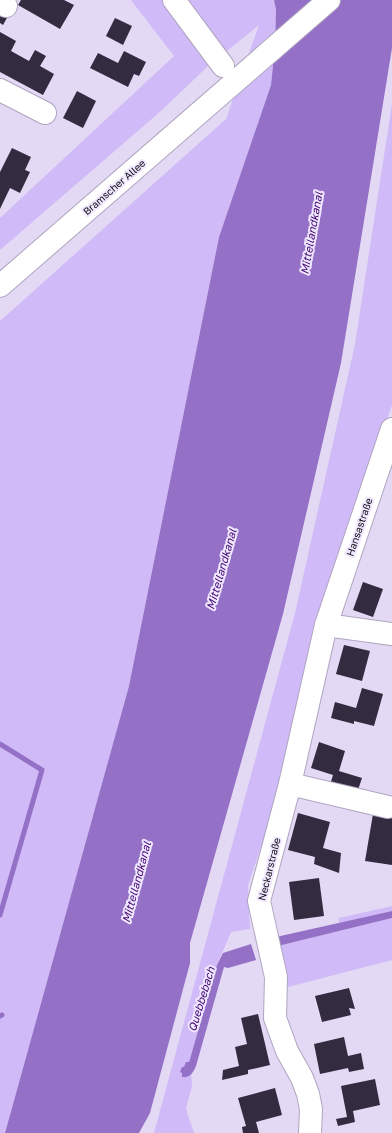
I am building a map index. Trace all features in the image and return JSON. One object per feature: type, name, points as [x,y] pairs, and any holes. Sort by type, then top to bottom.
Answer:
[{"type":"street","points":[[174,0],[223,66]]},
{"type":"street","name":"Bramscher Allee","points":[[0,286],[329,0]]},
{"type":"street","points":[[0,90],[45,113]]},
{"type":"street","name":"Hansastraße","points":[[326,625],[392,429]]},
{"type":"street","points":[[326,625],[392,634]]},
{"type":"street","name":"Neckarstraße","points":[[310,1133],[311,1109],[308,1094],[302,1078],[287,1051],[275,1018],[276,977],[260,901],[290,784],[326,625]]},
{"type":"street","points":[[290,784],[388,807]]},
{"type":"shaded area","points":[[131,0],[274,0],[276,10],[275,46],[271,85],[219,237],[129,686],[5,1133],[0,1133],[0,321],[226,119],[259,25],[207,67],[161,111],[0,250],[0,218],[174,56]]},
{"type":"shaded area","points":[[392,104],[392,405],[320,615],[283,783],[248,885],[250,929],[231,932],[217,965],[190,1059],[192,1086],[186,1109],[194,1133],[154,1133],[295,613],[355,344]]},
{"type":"shaded area","points":[[392,906],[392,911],[339,923],[339,918]]},
{"type":"shaded area","points":[[392,918],[392,960],[288,987],[278,946]]},
{"type":"water","name":"Mittellandkanal","points":[[274,0],[392,0],[392,48],[341,363],[283,614],[190,943],[190,963],[150,1113],[139,1133],[5,1133],[129,686],[219,237],[271,85],[275,46],[276,10]]},
{"type":"water","points":[[392,911],[392,918],[278,946],[276,937]]},
{"type":"water","points":[[251,944],[256,960],[228,968],[224,967],[196,1066],[191,1074],[187,1077],[182,1077],[182,1073],[180,1072],[186,1062],[189,1062],[217,965],[223,953]]},
{"type":"building","points":[[21,0],[64,0],[74,5],[60,29],[18,5]]},
{"type":"building","points":[[0,12],[8,16],[3,25],[0,23]]},
{"type":"building","points":[[115,18],[132,26],[123,45],[106,36]]},
{"type":"building","points":[[0,32],[16,41],[11,51],[29,61],[35,50],[46,56],[40,66],[54,74],[43,95],[0,72]]},
{"type":"building","points":[[124,51],[146,62],[139,76],[134,74],[128,87],[90,68],[98,53],[118,63]]},
{"type":"building","points":[[77,91],[96,101],[83,128],[63,118]]},
{"type":"building","points":[[12,148],[31,157],[25,170],[30,172],[20,193],[10,188],[0,209],[0,172]]},
{"type":"building","points":[[363,582],[383,589],[373,617],[353,610]]},
{"type":"building","points":[[344,645],[370,651],[362,681],[336,674]]},
{"type":"building","points":[[362,688],[383,694],[374,726],[354,721],[354,724],[331,718],[335,702],[356,708]]},
{"type":"building","points":[[319,742],[345,751],[339,771],[362,778],[357,793],[330,785],[333,775],[311,768]]},
{"type":"building","points":[[298,813],[330,822],[323,848],[341,853],[339,873],[314,864],[315,857],[288,850]]},
{"type":"building","points":[[373,814],[392,817],[392,865],[365,861]]},
{"type":"building","points":[[319,878],[324,916],[294,920],[289,882]]},
{"type":"building","points":[[349,988],[355,1009],[349,1008],[351,1015],[322,1022],[315,996]]},
{"type":"building","points":[[258,1014],[270,1065],[248,1070],[248,1074],[222,1080],[223,1070],[239,1066],[235,1047],[247,1044],[241,1018]]},
{"type":"building","points":[[344,1037],[348,1056],[361,1053],[364,1069],[349,1072],[348,1068],[320,1074],[314,1044]]},
{"type":"building","points":[[375,1079],[380,1105],[353,1111],[355,1122],[338,1126],[336,1119],[347,1117],[341,1086]]},
{"type":"building","points":[[275,1088],[282,1115],[256,1122],[259,1133],[243,1133],[242,1127],[246,1126],[238,1098]]},
{"type":"waterway","points":[[0,744],[42,770],[0,915]]},
{"type":"water label","name":"Quebbebach","points":[[201,999]]}]
